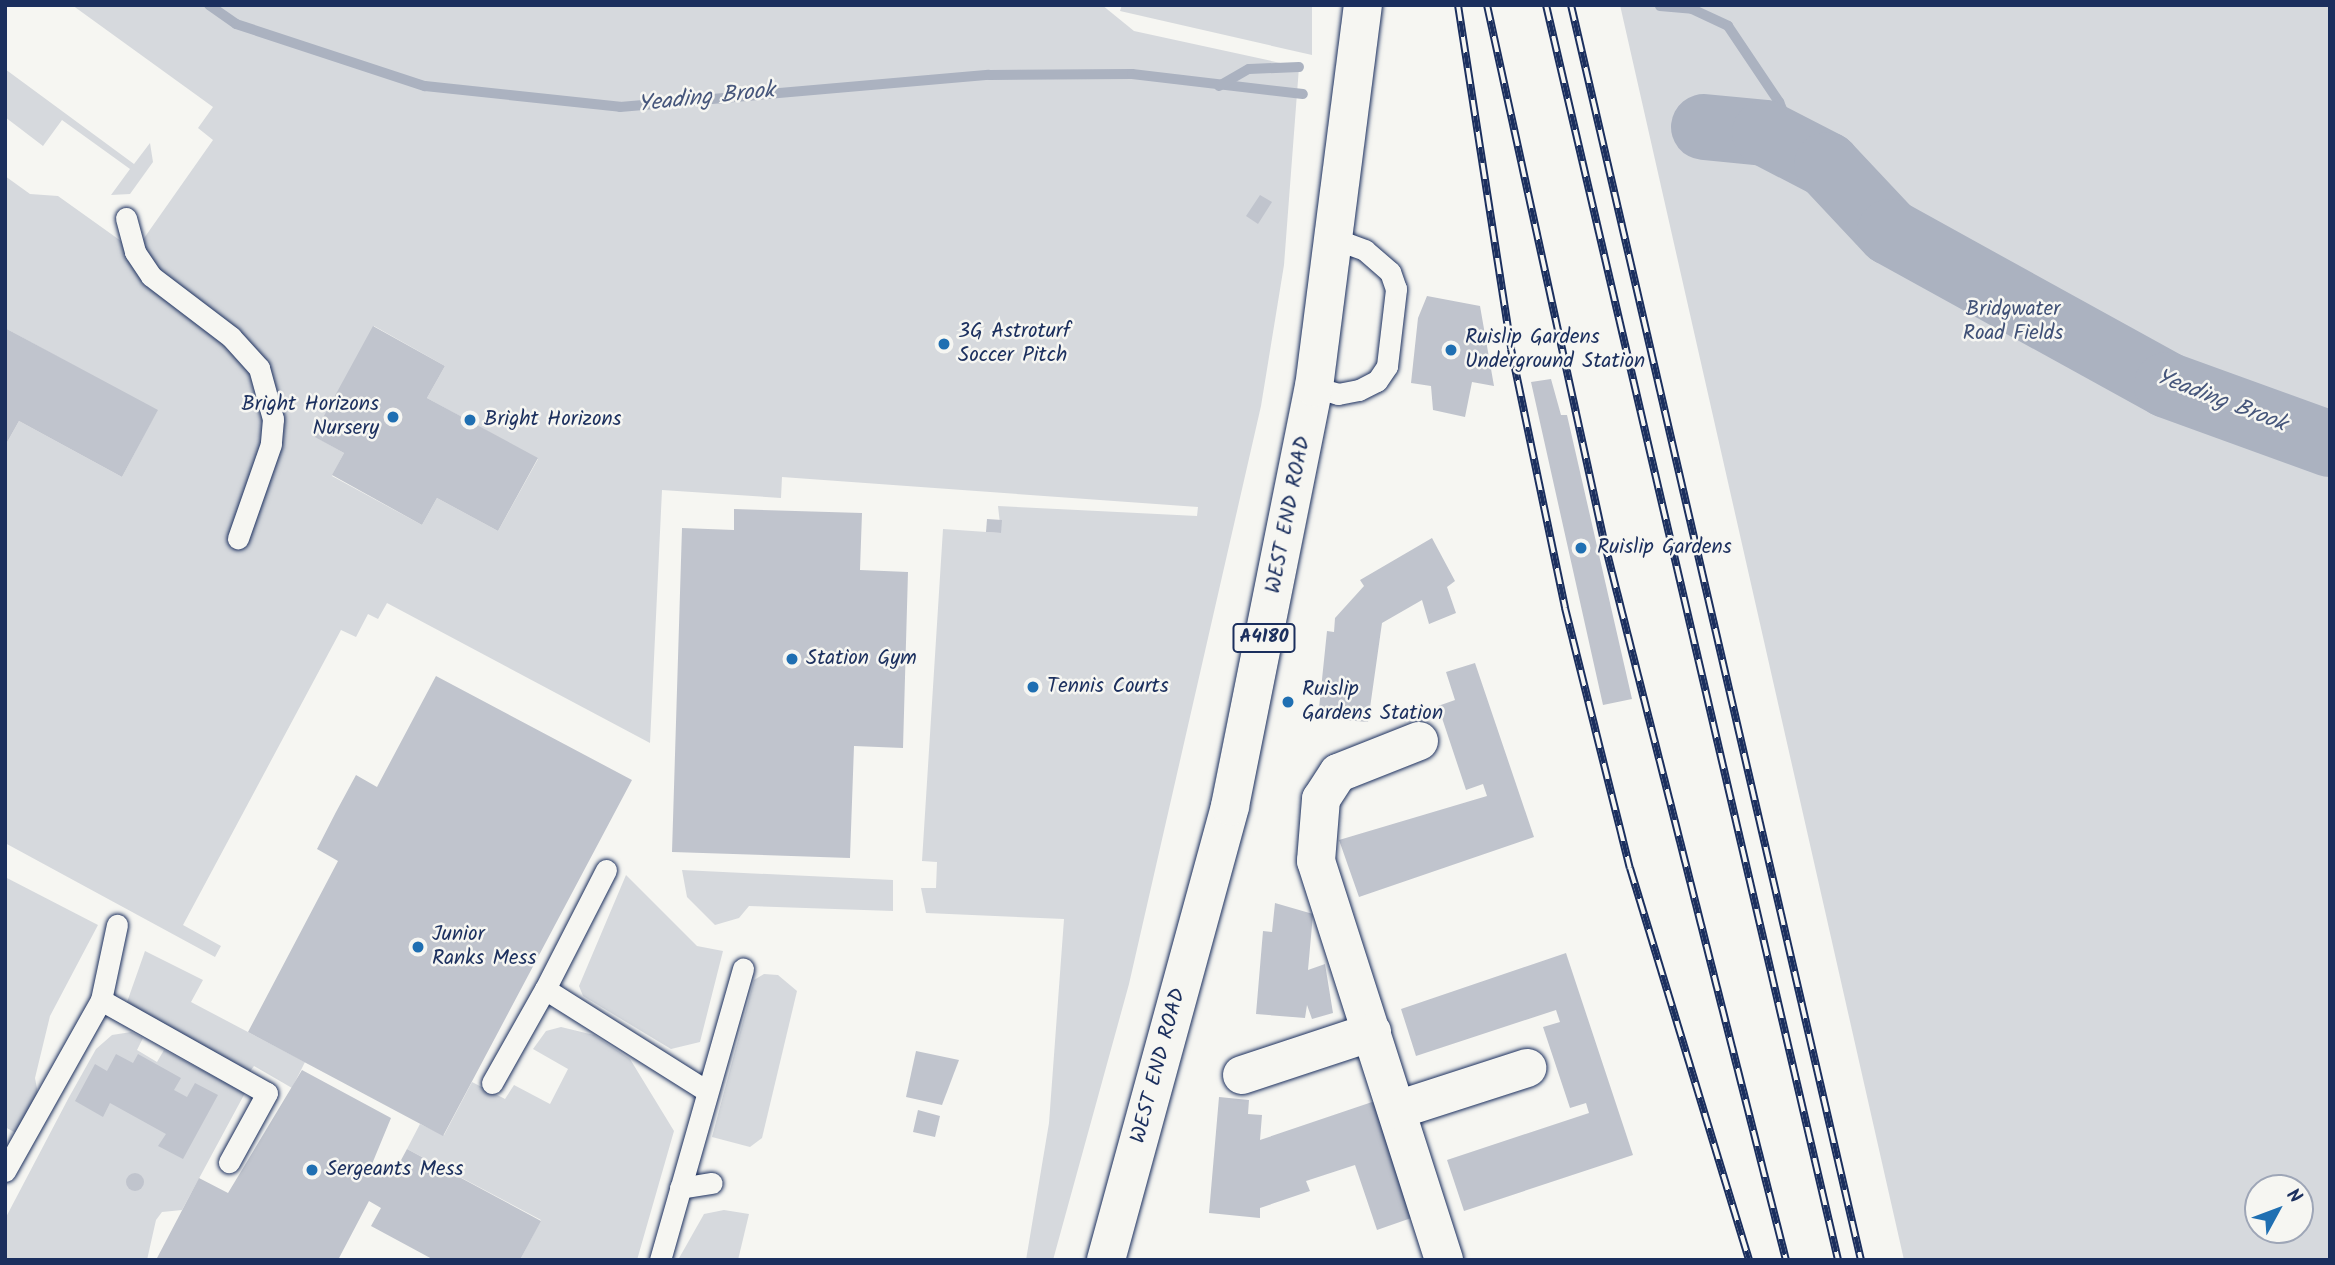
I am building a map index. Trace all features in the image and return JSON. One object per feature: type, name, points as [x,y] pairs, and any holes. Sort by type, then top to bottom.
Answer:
[{"type":"main road","name":"WEST END ROAD","points":[[1106,1260],[1230,806],[1314,387],[1363,5]]},
{"type":"main road","points":[[1419,741],[1338,773],[1321,799],[1317,861],[1444,1260]]},
{"type":"main road","points":[[1242,1075],[1372,1032]]},
{"type":"main road","points":[[1397,1110],[1527,1068]]},
{"type":"lane","points":[[126,218],[135,252],[150,276],[231,337],[260,368],[273,419],[271,443],[238,538]]},
{"type":"lane","points":[[1314,387],[1338,394],[1359,390],[1377,381],[1387,366],[1396,289],[1390,272],[1365,250],[1334,239]]},
{"type":"lane","points":[[492,1083],[545,989],[606,870]]},
{"type":"lane","points":[[5,1171],[101,1000],[117,925]]},
{"type":"lane","points":[[660,1260],[743,969]]},
{"type":"lane","points":[[545,989],[707,1091]]},
{"type":"lane","points":[[101,1000],[267,1093],[229,1162]]},
{"type":"lane","points":[[680,1188],[712,1184]]},
{"type":"green space","points":[[72,5],[1102,5],[1134,31],[1299,67],[1284,265],[1261,406],[1129,984],[1053,1260],[1026,1260],[1049,1123],[1064,919],[926,913],[921,888],[936,888],[937,862],[922,861],[943,529],[1001,533],[998,506],[1197,516],[1198,507],[782,477],[781,498],[662,490],[650,743],[387,603],[378,619],[368,614],[356,637],[341,630],[183,925],[221,946],[215,957],[5,843],[5,446],[19,421],[122,477],[157,411],[5,328],[5,176],[30,194],[58,196],[135,251],[213,140],[198,128],[213,107]],"holes":[[[374,326],[445,366],[427,398],[538,459],[498,531],[437,498],[422,525],[332,476],[344,453],[314,436]]]},
{"type":"green space","points":[[1122,5],[1312,5],[1312,55],[1120,11]]},
{"type":"green space","name":"Bridgwater Road Fields","points":[[1620,5],[2330,5],[2330,1260],[1904,1260]]},
{"type":"green space","points":[[5,69],[134,164],[150,143],[153,162],[130,194],[111,195],[130,169],[62,120],[43,146],[5,117]]},
{"type":"green space","points":[[682,870],[893,880],[893,911],[749,906],[739,918],[715,925],[687,897]]},
{"type":"green space","points":[[626,875],[697,946],[723,951],[700,1042],[671,1049],[583,996],[579,986]]},
{"type":"green space","points":[[5,877],[98,925],[50,1016],[35,1078],[38,1094],[16,1133],[5,1127]]},
{"type":"green space","points":[[145,951],[203,980],[191,1002],[305,1062],[292,1088],[254,1066],[249,1073],[126,1005]]},
{"type":"green space","points":[[764,974],[778,975],[797,991],[762,1138],[750,1147],[712,1137],[754,980]]},
{"type":"green space","points":[[561,1027],[594,1035],[630,1059],[674,1131],[637,1260],[520,1260],[541,1220],[407,1149],[420,1124],[444,1135],[472,1082],[505,1099],[514,1085],[550,1104],[568,1069],[533,1049],[546,1031]]},
{"type":"green space","points":[[131,1032],[143,1038],[137,1050],[157,1062],[164,1050],[245,1093],[182,1210],[162,1212],[156,1220],[147,1260],[5,1260],[5,1219],[68,1099],[96,1049],[112,1035]]},
{"type":"green space","points":[[724,1210],[749,1214],[738,1260],[678,1260],[704,1214]]},
{"type":"building","points":[[1260,195],[1272,202],[1258,224],[1246,216]]},
{"type":"building","name":"Ruislip Gardens Underground Station","points":[[1427,296],[1480,306],[1494,386],[1472,382],[1465,417],[1433,410],[1431,386],[1411,383],[1418,318]]},
{"type":"building","name":"Bright Horizons Nursery","points":[[373,326],[445,366],[427,398],[538,458],[498,531],[437,498],[422,525],[332,475],[344,453],[313,436]]},
{"type":"building","points":[[5,328],[158,410],[122,477],[19,421],[5,446]]},
{"type":"building","points":[[1551,379],[1561,415],[1567,415],[1632,699],[1603,705],[1531,382]]},
{"type":"building","name":"Station Gym","points":[[734,509],[862,513],[860,570],[908,572],[903,748],[854,746],[850,858],[672,852],[682,528],[734,530]]},
{"type":"building","points":[[987,519],[1002,520],[1001,533],[986,532]]},
{"type":"building","points":[[1432,538],[1455,581],[1447,587],[1456,613],[1429,624],[1422,600],[1382,623],[1368,722],[1318,718],[1327,631],[1334,632],[1335,618],[1364,586],[1360,580]]},
{"type":"building","points":[[1475,663],[1534,837],[1359,897],[1339,840],[1487,796],[1483,784],[1466,790],[1438,706],[1455,700],[1446,672]]},
{"type":"building","name":"Junior Ranks Mess","points":[[436,676],[632,780],[443,1136],[248,1032],[338,861],[317,849],[336,812],[356,775],[377,787]]},
{"type":"building","points":[[1275,903],[1313,914],[1308,970],[1325,964],[1333,1013],[1312,1019],[1307,1005],[1305,1018],[1256,1014],[1263,931],[1272,932]]},
{"type":"building","points":[[1566,953],[1633,1155],[1464,1211],[1447,1160],[1589,1113],[1586,1103],[1570,1108],[1543,1027],[1560,1022],[1556,1010],[1416,1056],[1401,1009]]},
{"type":"building","points":[[916,1051],[959,1060],[942,1105],[906,1097]]},
{"type":"building","points":[[116,1054],[133,1063],[138,1054],[181,1078],[174,1090],[187,1097],[195,1083],[218,1095],[183,1159],[158,1146],[166,1134],[110,1103],[103,1117],[75,1101],[95,1064],[107,1071]]},
{"type":"building","name":"Sergeants Mess","points":[[302,1070],[391,1118],[372,1164],[393,1175],[407,1149],[541,1221],[520,1260],[434,1260],[371,1226],[381,1208],[369,1201],[338,1260],[156,1260],[199,1178],[228,1193]]},
{"type":"building","points":[[1219,1097],[1249,1100],[1248,1114],[1262,1115],[1260,1140],[1378,1100],[1417,1216],[1377,1230],[1355,1165],[1306,1181],[1310,1191],[1260,1208],[1260,1218],[1209,1213]]},
{"type":"building","points":[[918,1110],[940,1116],[935,1137],[913,1132]]},
{"type":"building","points":[[135,1173],[141,1176],[144,1182],[141,1188],[135,1191],[129,1188],[126,1182],[129,1176]]},
{"type":"waterway","name":"Yeading Brook","points":[[209,5],[236,24],[425,86],[620,107],[989,75],[1132,74],[1303,94]]},
{"type":"waterway","name":"Yeading Brook","points":[[1660,6],[1692,9],[1728,26],[1779,102],[1799,150]]},
{"type":"waterway","name":"Yeading Brook","points":[[1219,86],[1249,69],[1299,67]]},
{"type":"waterway","name":"Yeading Brook","points":[[1704,127],[1765,133],[1827,165],[1890,232],[2167,385],[2330,444]]},
{"type":"railway","points":[[1458,5],[1511,349],[1565,608],[1630,868],[1749,1260]]},
{"type":"railway","points":[[1487,5],[1604,541],[1786,1260]]},
{"type":"railway","points":[[1546,5],[1838,1260]]},
{"type":"railway","points":[[1571,5],[1861,1260]]},
{"type":"place","name":"3G Astroturf Soccer Pitch","points":[[944,344]]},
{"type":"place","name":"Ruislip Gardens Underground Station","points":[[1451,350]]},
{"type":"place","name":"Bright Horizons Nursery","points":[[393,417]]},
{"type":"place","name":"Bright Horizons","points":[[470,420]]},
{"type":"place","name":"Ruislip Gardens","points":[[1581,548]]},
{"type":"place","name":"Station Gym","points":[[792,659]]},
{"type":"place","name":"Tennis Courts","points":[[1033,687]]},
{"type":"place","name":"Ruislip Gardens Station","points":[[1288,702]]},
{"type":"place","name":"Junior Ranks Mess","points":[[418,947]]},
{"type":"place","name":"Sergeants Mess","points":[[312,1170]]}]
